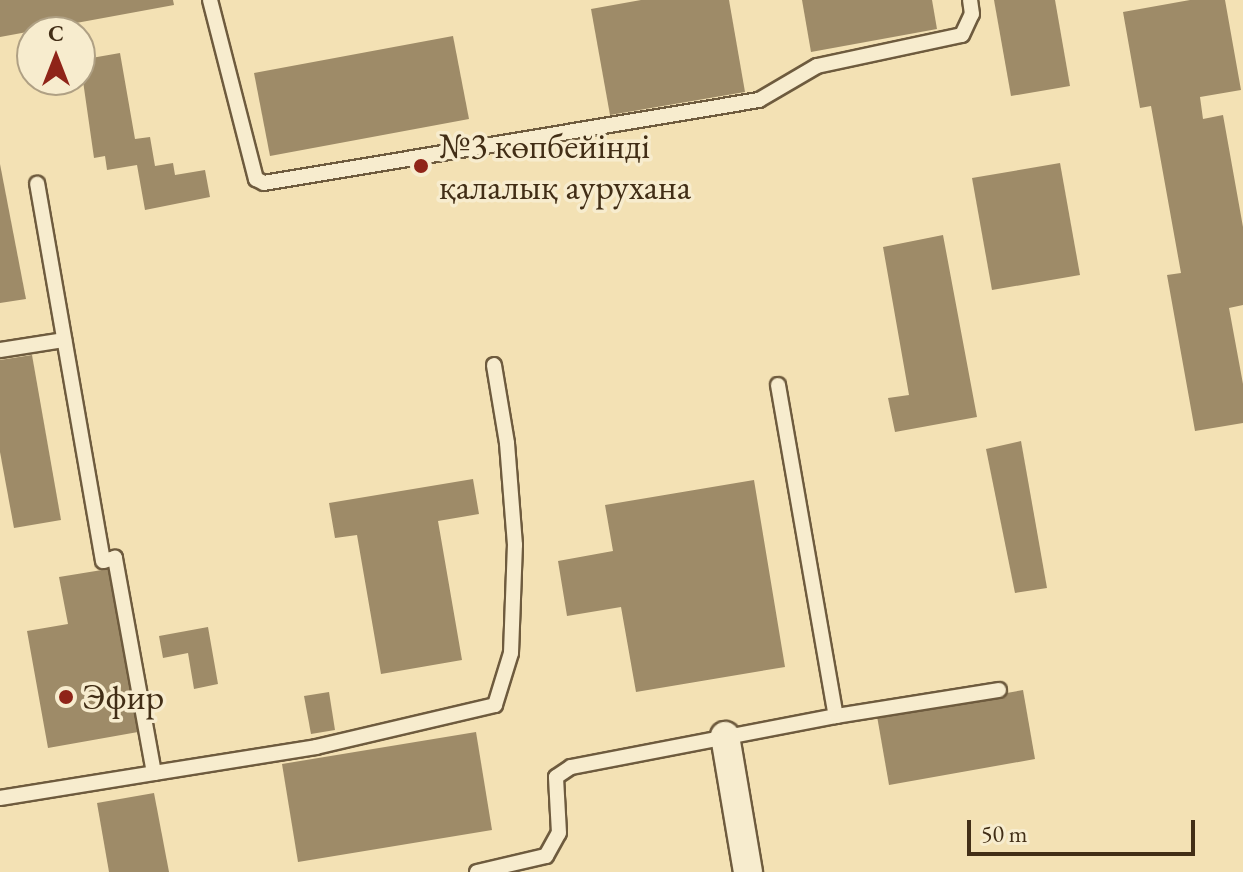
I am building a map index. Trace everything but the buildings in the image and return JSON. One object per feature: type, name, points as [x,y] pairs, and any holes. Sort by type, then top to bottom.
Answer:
[{"type":"street","points":[[725,736],[748,872]]},
{"type":"lane","points":[[210,0],[256,179],[264,183],[759,100],[817,66],[962,35],[972,14],[970,0]]},
{"type":"lane","points":[[37,184],[103,561],[115,558],[154,773]]},
{"type":"lane","points":[[0,350],[64,340]]},
{"type":"lane","points":[[0,798],[316,747],[495,705],[511,653],[515,545],[507,443],[494,365]]},
{"type":"lane","points":[[778,385],[836,716]]},
{"type":"lane","points":[[477,872],[546,856],[559,833],[554,792],[556,777],[571,767],[836,716],[999,690]]},
{"type":"place","name":"№3 көпбейінді қалалық аурухана","points":[[421,166]]},
{"type":"place","name":"Эфир","points":[[66,697]]}]
